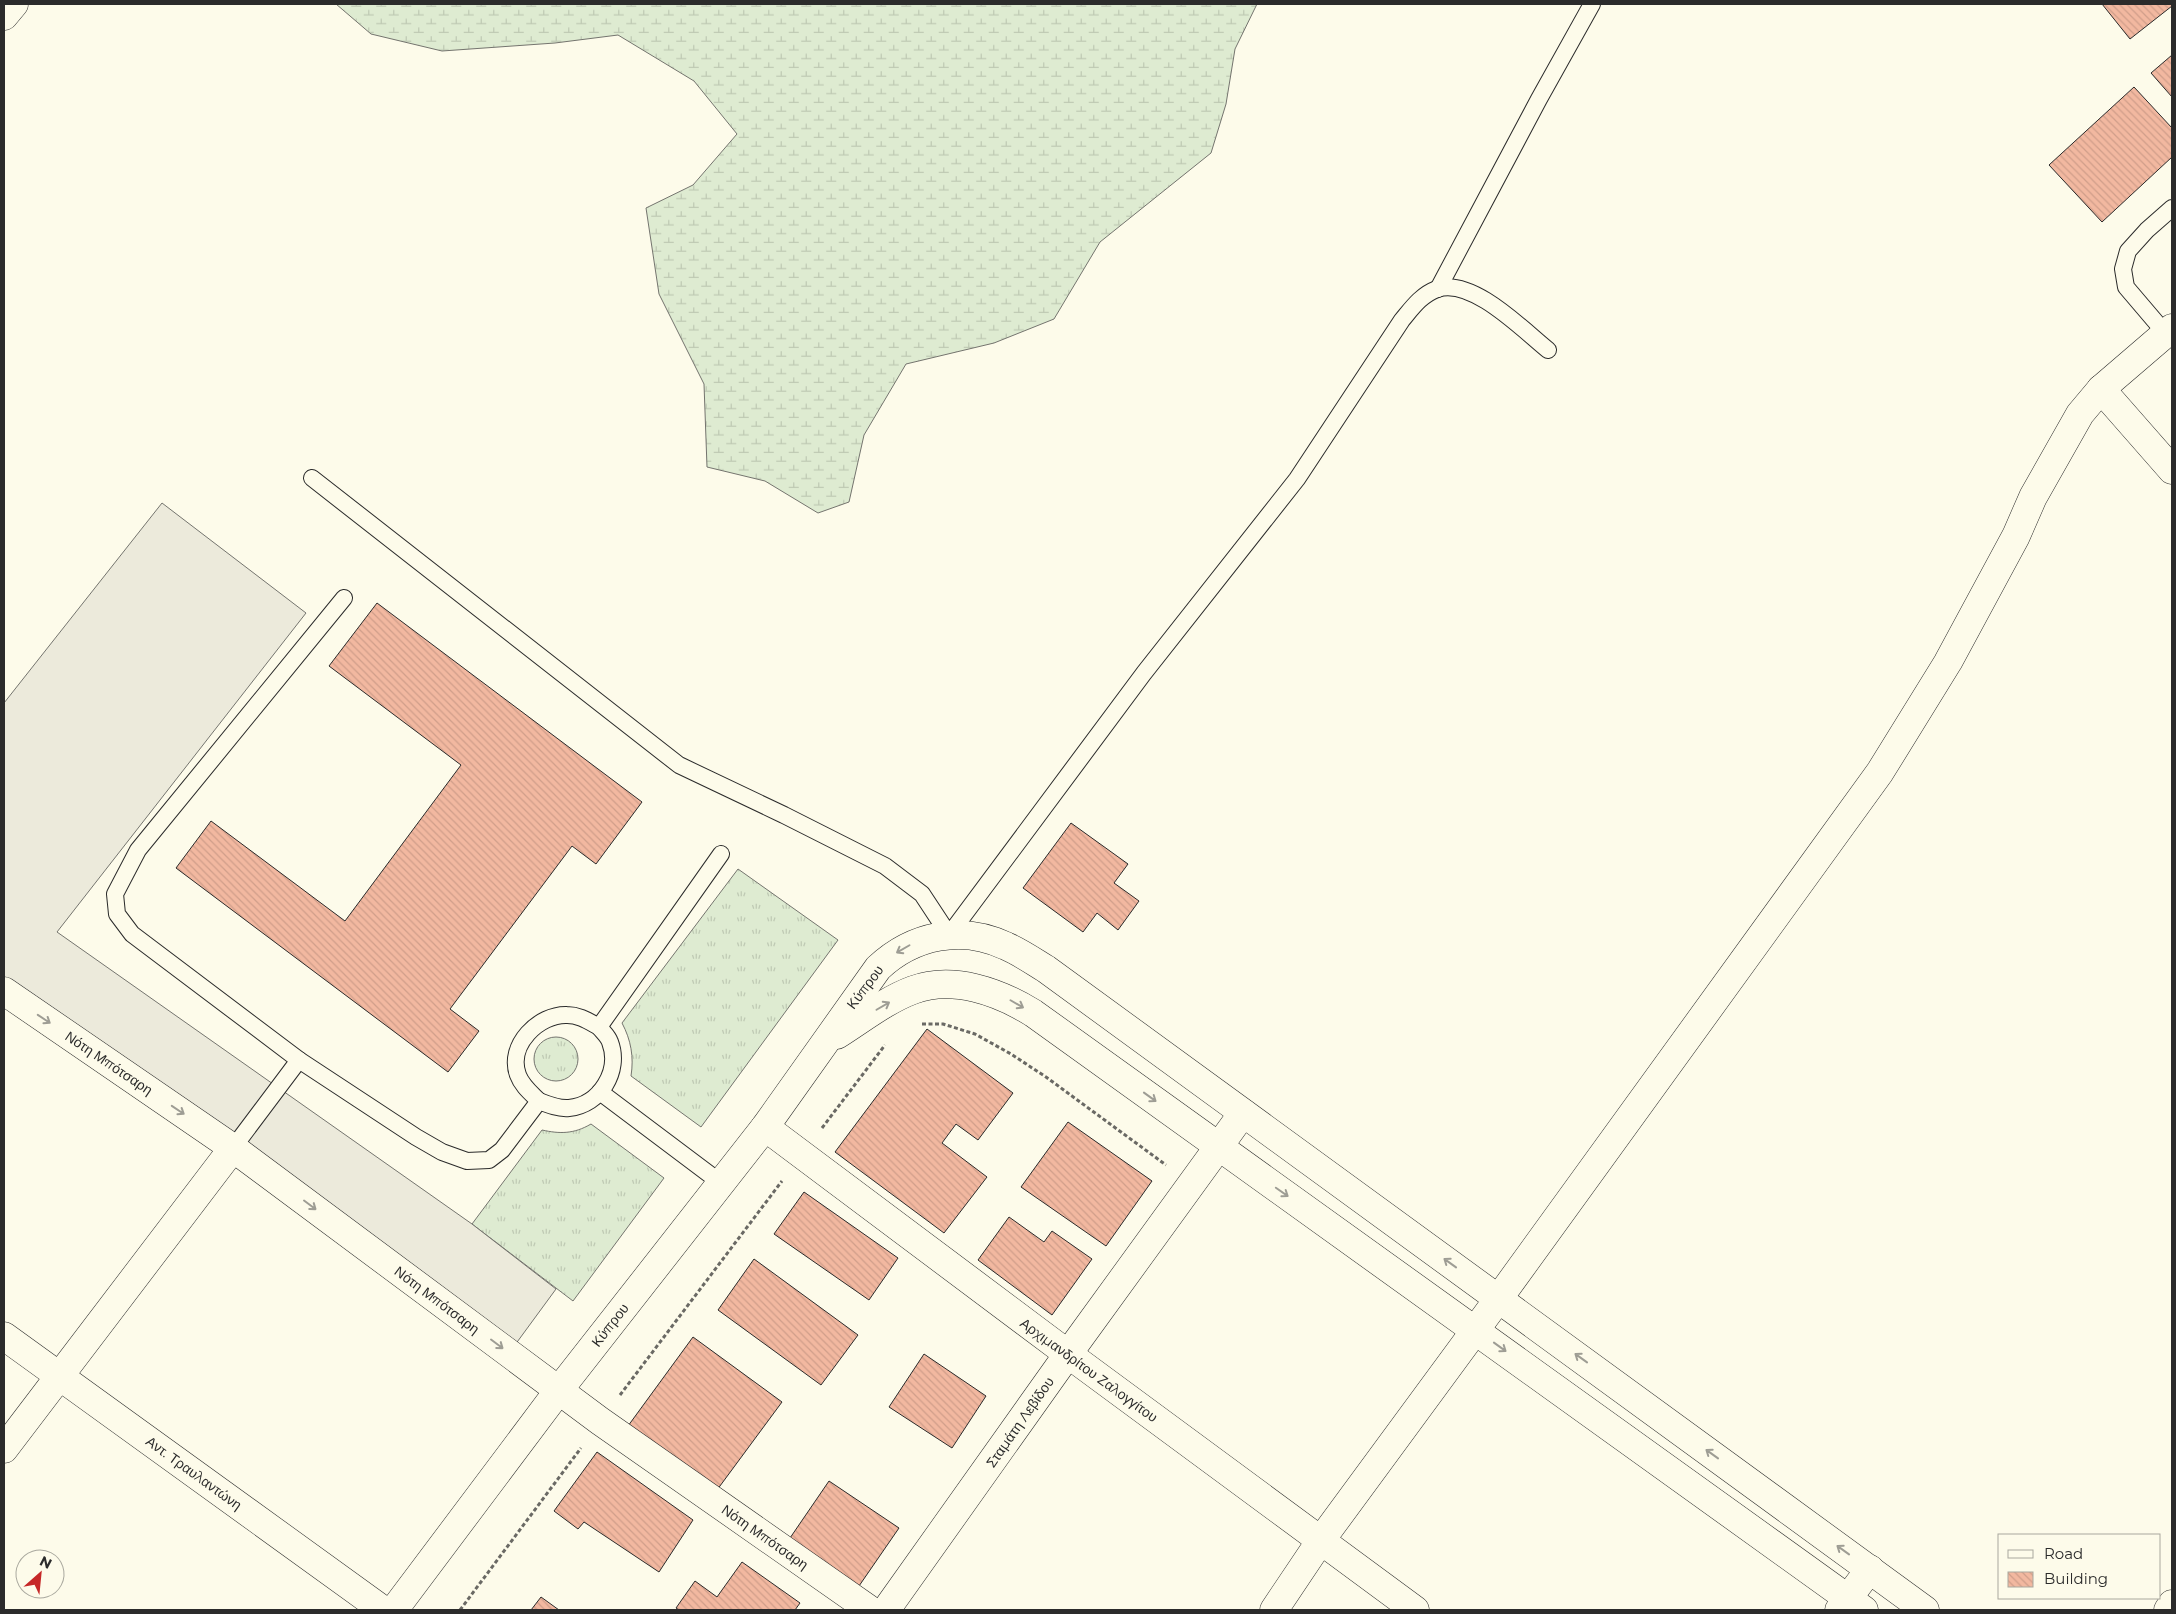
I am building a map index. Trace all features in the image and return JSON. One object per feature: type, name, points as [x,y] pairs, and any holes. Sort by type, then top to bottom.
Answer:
[{"type":"street","points":[[4,16],[14,4]]},
{"type":"street","points":[[1274,1610],[1321,1540],[1499,1298],[1880,772],[1948,662],[2016,536],[2033,497],[2080,414],[2102,389],[2169,331]]},
{"type":"street","points":[[2102,389],[2172,470]]},
{"type":"street","points":[[960,936],[985,939],[1005,946],[1046,969],[1925,1610]]},
{"type":"street","name":"Κύπρου","points":[[394,1610],[559,1390],[766,1127],[878,968],[889,958],[917,942],[933,937],[960,936]]},
{"type":"street","name":"Κύπρου","points":[[827,1041],[885,1004],[912,990],[943,985],[972,988],[1000,995],[1033,1013],[1475,1329],[1850,1606]]},
{"type":"street","name":"Νότη Μπότσαρη","points":[[4,991],[233,1148],[600,1421],[870,1610]]},
{"type":"street","name":"Σταμάτη Λεβίδου","points":[[886,1610],[1068,1354],[1243,1113]]},
{"type":"street","name":"Αρχιμανδρίτου Ζαλογγίτου","points":[[766,1127],[1068,1354],[1415,1610]]},
{"type":"street","points":[[4,1449],[233,1148]]},
{"type":"street","name":"Αντ. Τραυλαντώνη","points":[[4,1336],[383,1610]]},
{"type":"street","points":[[1850,1606],[1870,1570]]},
{"type":"street","points":[[2168,1610],[2172,1604]]},
{"type":"lane","points":[[1438,289],[1592,4]]},
{"type":"lane","points":[[2169,331],[2126,287],[2122,269],[2128,251],[2147,230],[2172,208]]},
{"type":"lane","points":[[312,478],[679,765],[885,866],[922,894],[960,936],[1144,672],[1297,480],[1402,320],[1421,298],[1438,289],[1461,289],[1483,297],[1548,350]]},
{"type":"lane","points":[[344,598],[138,850],[115,894],[117,914],[132,934],[299,1060],[442,1152],[467,1161],[489,1160],[502,1150],[539,1102]]},
{"type":"lane","points":[[598,1027],[721,854]]},
{"type":"lane","points":[[566,1015],[580,1017],[598,1027],[610,1040],[614,1060],[612,1072],[600,1092],[585,1103],[568,1108],[539,1102],[524,1087],[517,1074],[516,1062],[519,1049],[527,1035],[538,1023],[550,1017],[566,1015]]},
{"type":"lane","points":[[233,1148],[299,1060]]},
{"type":"lane","points":[[600,1092],[721,1183]]},
{"type":"path","points":[[919,1024],[943,1024],[975,1034],[1011,1054],[1046,1077],[1192,1183]]},
{"type":"path","points":[[460,1610],[600,1421],[892,1039]]},
{"type":"green space","points":[[336,4],[1257,4],[1235,49],[1226,104],[1211,153],[1100,242],[1054,319],[994,343],[906,364],[864,435],[849,502],[818,513],[765,481],[707,467],[704,384],[659,294],[646,208],[693,185],[737,134],[694,81],[618,35],[555,43],[442,51],[371,34]]},
{"type":"green space","points":[[738,869],[838,940],[701,1127],[631,1076],[631,1049],[622,1023]]},
{"type":"green space","points":[[552,1037],[560,1037],[572,1043],[578,1059],[572,1075],[560,1081],[552,1081],[540,1075],[534,1063],[534,1055],[540,1043]]},
{"type":"green space","points":[[591,1124],[664,1178],[573,1301],[472,1224],[542,1130],[567,1132],[579,1130]]},
{"type":"shaded area","points":[[162,503],[306,613],[57,932],[472,1224],[556,1289],[512,1349],[4,985],[4,703]]},
{"type":"building","points":[[2102,4],[2172,4],[2172,6],[2130,39]]},
{"type":"building","points":[[2172,55],[2172,97],[2151,73]]},
{"type":"building","points":[[2134,87],[2172,128],[2172,157],[2102,222],[2049,165]]},
{"type":"building","points":[[377,603],[642,802],[596,864],[572,846],[450,1009],[479,1031],[448,1072],[176,868],[211,821],[345,921],[461,765],[329,666]]},
{"type":"building","points":[[1071,823],[1128,864],[1114,883],[1139,901],[1118,930],[1097,913],[1083,932],[1023,888]]},
{"type":"building","points":[[927,1029],[1013,1093],[978,1140],[956,1124],[942,1143],[987,1177],[944,1233],[835,1152]]},
{"type":"building","points":[[1068,1122],[1152,1181],[1106,1246],[1021,1187]]},
{"type":"building","points":[[804,1192],[898,1258],[869,1300],[774,1234]]},
{"type":"building","points":[[1009,1217],[1044,1242],[1052,1231],[1092,1259],[1052,1315],[978,1260]]},
{"type":"building","points":[[754,1259],[858,1335],[821,1385],[718,1310]]},
{"type":"building","points":[[693,1337],[782,1402],[717,1490],[628,1426]]},
{"type":"building","points":[[924,1354],[986,1396],[952,1448],[889,1407]]},
{"type":"building","points":[[597,1452],[693,1520],[659,1572],[584,1522],[578,1529],[554,1511]]},
{"type":"building","points":[[829,1481],[899,1528],[859,1586],[790,1538]]},
{"type":"building","points":[[742,1562],[800,1603],[795,1610],[679,1610],[676,1608],[695,1581],[717,1597]]},
{"type":"building","points":[[541,1597],[559,1610],[531,1610]]}]
